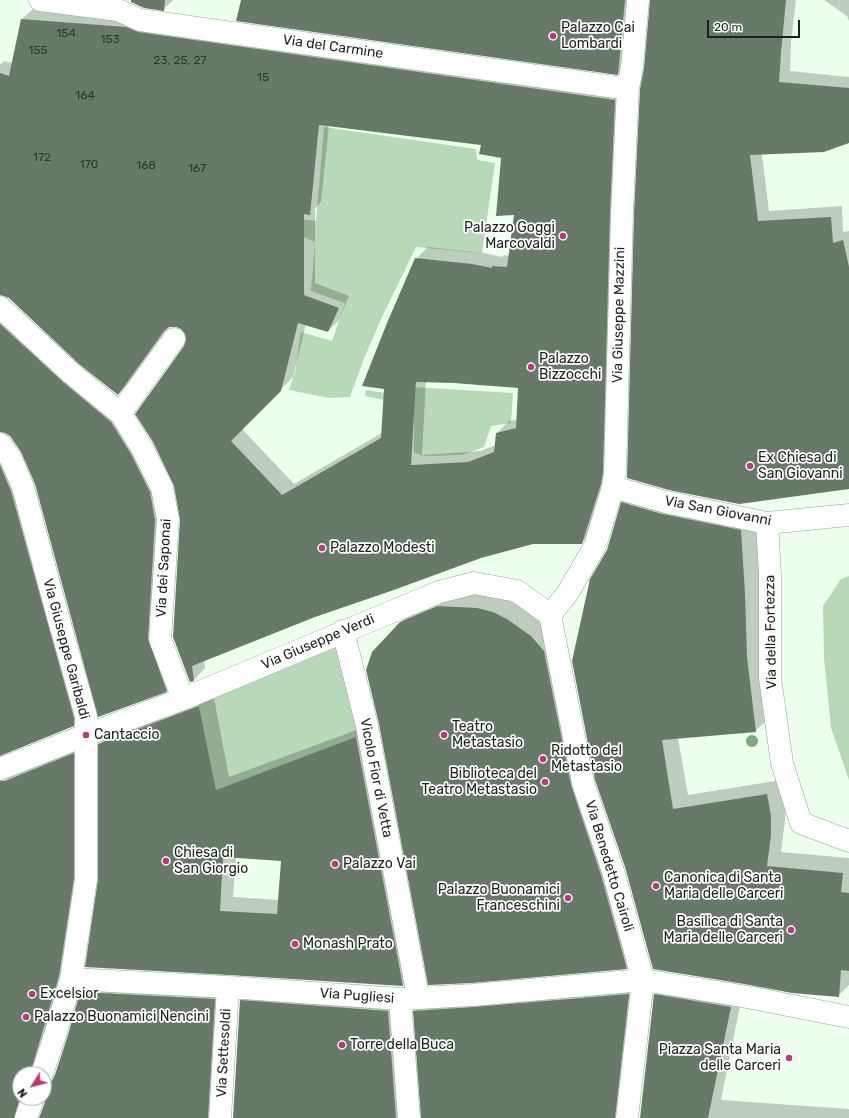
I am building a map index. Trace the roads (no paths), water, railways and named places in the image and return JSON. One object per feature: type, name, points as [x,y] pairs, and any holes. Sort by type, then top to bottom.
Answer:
[{"type":"street","name":"Via del Carmine","points":[[40,0],[118,10],[140,20],[628,88]]},
{"type":"street","name":"Via Giuseppe Mazzini","points":[[550,615],[567,594],[595,546],[612,487],[617,427],[622,221],[628,88],[632,67],[638,0]]},
{"type":"street","name":"Via dei Saponai","points":[[0,307],[71,373],[121,414],[142,448],[162,488],[168,519],[160,640],[183,699]]},
{"type":"street","points":[[121,414],[174,339]]},
{"type":"street","name":"Via Giuseppe Garibaldi","points":[[0,444],[11,459],[23,487],[86,716],[86,879],[71,979],[45,1066]]},
{"type":"street","name":"Via San Giovanni","points":[[612,487],[666,502],[767,523],[849,515]]},
{"type":"street","name":"Via della Fortezza","points":[[767,523],[770,575],[770,678],[782,763],[801,824],[849,841]]},
{"type":"street","name":"Via Giuseppe Verdi","points":[[0,769],[183,699],[439,592],[474,583],[517,591],[550,615]]},
{"type":"street","name":"Via Benedetto Cairoli","points":[[550,615],[583,783],[613,871],[644,980],[627,1118]]},
{"type":"street","name":"Vicolo Fior di Vetta","points":[[343,631],[367,726],[409,998],[408,1118]]},
{"type":"street","name":"Via Pugliesi","points":[[71,979],[409,998],[473,995],[644,980],[742,996],[849,1017]]},
{"type":"street","name":"Via Settesoldi","points":[[220,1118],[228,987]]},
{"type":"street","points":[[26,1118],[30,1106]]},
{"type":"place","name":"Palazzo Cai Lombardi","points":[[553,36]]},
{"type":"place","name":"Palazzo Goggi Marcovaldi","points":[[563,236]]},
{"type":"place","name":"Palazzo Bizzocchi","points":[[531,367]]},
{"type":"place","name":"Ex Chiesa di San Giovanni","points":[[750,466]]},
{"type":"place","name":"Palazzo Modesti","points":[[322,548]]},
{"type":"place","name":"Cantaccio","points":[[86,735]]},
{"type":"place","name":"Teatro Metastasio","points":[[444,735]]},
{"type":"place","name":"Ridotto del Metastasio","points":[[543,759]]},
{"type":"place","name":"Biblioteca del Teatro Metastasio","points":[[545,782]]},
{"type":"place","name":"Chiesa di San Giorgio","points":[[166,861]]},
{"type":"place","name":"Palazzo Vai","points":[[335,864]]},
{"type":"place","name":"Canonica di Santa Maria delle Carceri","points":[[656,886]]},
{"type":"place","name":"Palazzo Buonamici Franceschini","points":[[568,898]]},
{"type":"place","name":"Basilica di Santa Maria delle Carceri","points":[[791,930]]},
{"type":"place","name":"Monash Prato","points":[[295,944]]},
{"type":"place","name":"Excelsior","points":[[32,994]]},
{"type":"place","name":"Palazzo Buonamici Nencini","points":[[26,1017]]},
{"type":"place","name":"Torre della Buca","points":[[342,1045]]},
{"type":"place","name":"Piazza Santa Maria delle Carceri","points":[[789,1058]]}]
